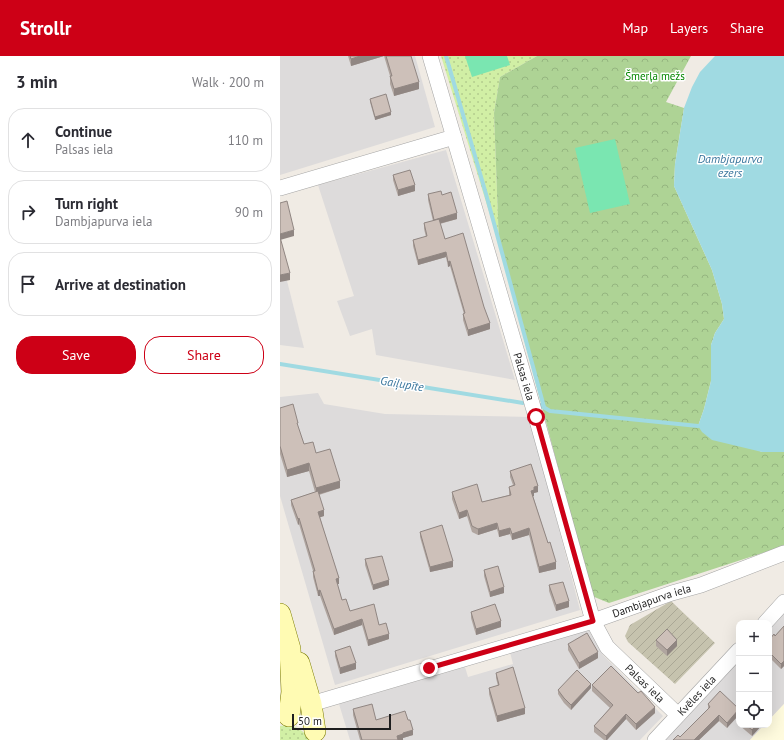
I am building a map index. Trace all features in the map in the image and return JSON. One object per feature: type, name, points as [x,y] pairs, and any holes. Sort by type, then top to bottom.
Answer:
[{"type":"street","name":"Palsas iela","points":[[430,56],[536,417],[593,621],[607,647],[678,715]]},
{"type":"street","points":[[280,188],[454,137]]},
{"type":"street","name":"Dambjapurva iela","points":[[311,704],[593,621],[672,593],[701,585],[784,553]]},
{"type":"street","points":[[768,620],[784,602]]},
{"type":"street","points":[[280,614],[290,649],[292,692],[285,717],[304,721],[318,736]]},
{"type":"street","points":[[290,649],[298,662],[311,704],[318,736]]},
{"type":"street","name":"Kvēles iela","points":[[655,740],[736,653]]},
{"type":"shaded area","points":[[280,56],[415,56],[435,127],[280,175]]},
{"type":"shaded area","points":[[446,150],[515,380],[376,355],[372,329],[350,336],[337,301],[354,296],[318,185]]},
{"type":"shaded area","points":[[280,253],[304,348],[280,345]]},
{"type":"shaded area","points":[[318,393],[324,404],[385,414],[530,417],[580,610],[335,685],[280,496],[280,397]]},
{"type":"shaded area","points":[[671,601],[715,643],[675,684],[628,642],[625,636],[630,625]]},
{"type":"shaded area","points":[[784,612],[784,704],[772,717],[772,656],[772,625]]},
{"type":"shaded area","points":[[588,629],[603,655],[663,716],[640,740],[350,740],[339,704],[465,667],[468,677],[513,664],[510,652]]},
{"type":"shaded area","points":[[736,662],[736,728],[761,728],[750,740],[662,740]]},
{"type":"shaded area","points":[[784,704],[784,740],[750,740],[761,728],[772,728],[772,717]]},
{"type":"green space","points":[[441,56],[537,56],[500,77],[494,113],[499,244]]},
{"type":"green space","points":[[465,56],[507,56],[510,65],[472,77]]},
{"type":"green space","name":"Šmerļa mežs","points":[[537,56],[691,56],[666,102],[684,108],[675,164],[674,186],[712,270],[722,304],[724,319],[715,333],[711,345],[711,381],[698,426],[762,452],[784,452],[784,546],[609,603],[592,596],[499,244],[494,113],[500,77]]},
{"type":"green space","points":[[615,139],[630,204],[590,213],[575,148]]},
{"type":"green space","points":[[288,725],[300,730],[310,740],[280,740],[280,726]]},
{"type":"water","name":"Dambjapurva ezers","points":[[715,56],[784,56],[784,452],[762,452],[712,440],[702,432],[698,426],[711,381],[711,345],[715,333],[724,319],[722,304],[712,270],[674,186],[675,164],[684,108],[692,87],[700,72]]},
{"type":"building","points":[[350,56],[360,56],[351,59]]},
{"type":"building","points":[[386,56],[411,56],[419,82],[394,89]]},
{"type":"building","points":[[386,94],[391,112],[375,117],[370,99]]},
{"type":"building","points":[[410,170],[415,185],[398,190],[393,175]]},
{"type":"building","points":[[441,191],[442,195],[451,192],[457,213],[434,220],[428,194]]},
{"type":"building","points":[[287,201],[294,230],[280,234],[280,203]]},
{"type":"building","points":[[439,219],[445,239],[463,233],[490,323],[468,330],[463,314],[465,313],[446,252],[418,260],[413,240],[427,236],[424,223]]},
{"type":"building","points":[[280,237],[290,273],[280,275]]},
{"type":"building","points":[[293,404],[304,444],[313,442],[316,453],[330,449],[340,481],[316,488],[309,463],[287,470],[280,446],[280,408]]},
{"type":"building","points":[[531,464],[538,486],[534,487],[534,490],[531,491],[548,543],[550,542],[556,562],[539,567],[529,528],[512,534],[510,528],[499,531],[497,523],[478,529],[472,526],[467,510],[459,513],[452,492],[477,484],[482,502],[511,495],[509,487],[515,485],[510,471]]},
{"type":"building","points":[[318,491],[324,510],[318,512],[339,578],[336,579],[342,600],[346,599],[350,611],[374,604],[379,625],[386,623],[389,634],[368,640],[362,619],[334,629],[320,590],[318,591],[313,571],[315,571],[299,518],[298,519],[291,500]]},
{"type":"building","points":[[442,525],[453,561],[430,567],[420,532]]},
{"type":"building","points":[[382,556],[389,580],[373,585],[365,559]]},
{"type":"building","points":[[498,566],[504,587],[490,592],[484,570]]},
{"type":"building","points":[[563,582],[569,601],[556,605],[549,585]]},
{"type":"building","points":[[495,604],[501,621],[476,629],[471,612]]},
{"type":"building","points":[[784,626],[784,661],[781,664],[772,655],[772,636],[774,634],[775,636]]},
{"type":"building","points":[[667,629],[677,640],[667,650],[656,640]]},
{"type":"building","points":[[587,633],[598,652],[579,663],[568,644]]},
{"type":"building","points":[[350,646],[356,663],[340,668],[335,651]]},
{"type":"building","points":[[611,666],[638,693],[641,691],[655,707],[636,724],[626,714],[606,736],[594,726],[613,705],[592,685]]},
{"type":"building","points":[[513,667],[525,708],[497,716],[489,688],[499,685],[496,673]]},
{"type":"building","points":[[577,670],[591,684],[571,705],[558,690]]},
{"type":"building","points":[[720,691],[736,706],[736,712],[727,723],[719,715],[694,740],[673,740],[678,735],[680,737],[710,707],[708,704]]},
{"type":"building","points":[[372,704],[376,720],[405,711],[413,730],[397,736],[398,740],[362,740],[353,709]]},
{"type":"waterway","points":[[446,56],[486,194],[544,407]]},
{"type":"waterway","name":"Gaiļupīte","points":[[280,364],[523,403]]},
{"type":"waterway","name":"Gaiļupīte","points":[[540,405],[550,411],[698,426]]},
{"type":"route","points":[[429,668],[593,621],[536,417]]}]
